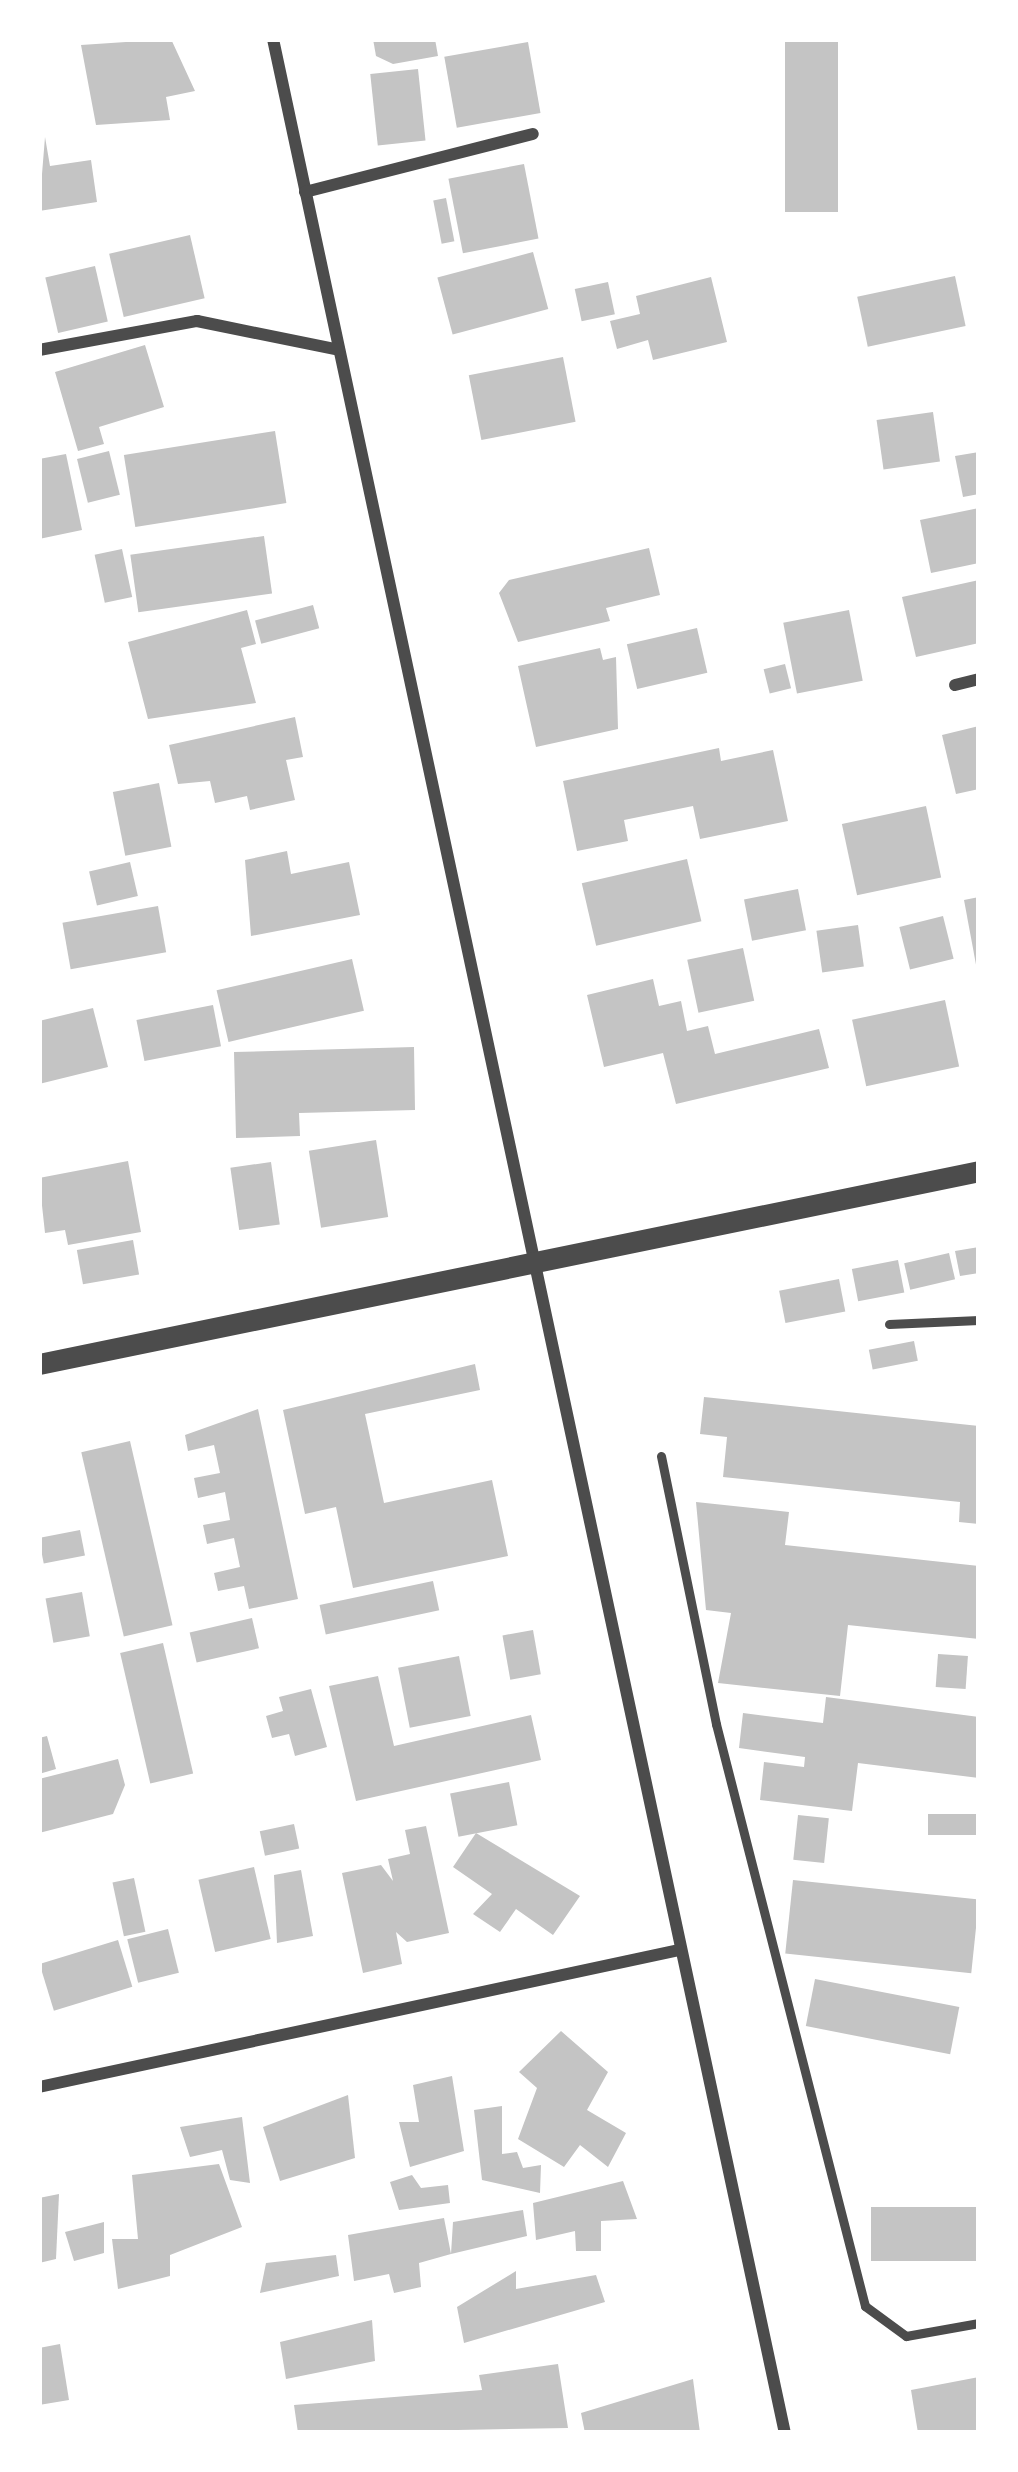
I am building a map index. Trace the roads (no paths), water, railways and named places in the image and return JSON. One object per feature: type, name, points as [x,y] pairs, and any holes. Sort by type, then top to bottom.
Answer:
[{"type":"street","points":[[272,39],[539,1264],[679,1950],[785,2433]]},
{"type":"street","points":[[305,192],[533,134]]},
{"type":"street","points":[[39,350],[196,321],[339,350]]},
{"type":"street","points":[[955,685],[979,679]]},
{"type":"street","points":[[39,1364],[979,1171]]},
{"type":"street","points":[[39,2086],[679,1950]]},
{"type":"lane","points":[[889,1324],[979,1320]]},
{"type":"lane","points":[[661,1456],[716,1724],[865,2306],[906,2336],[979,2323]]}]
